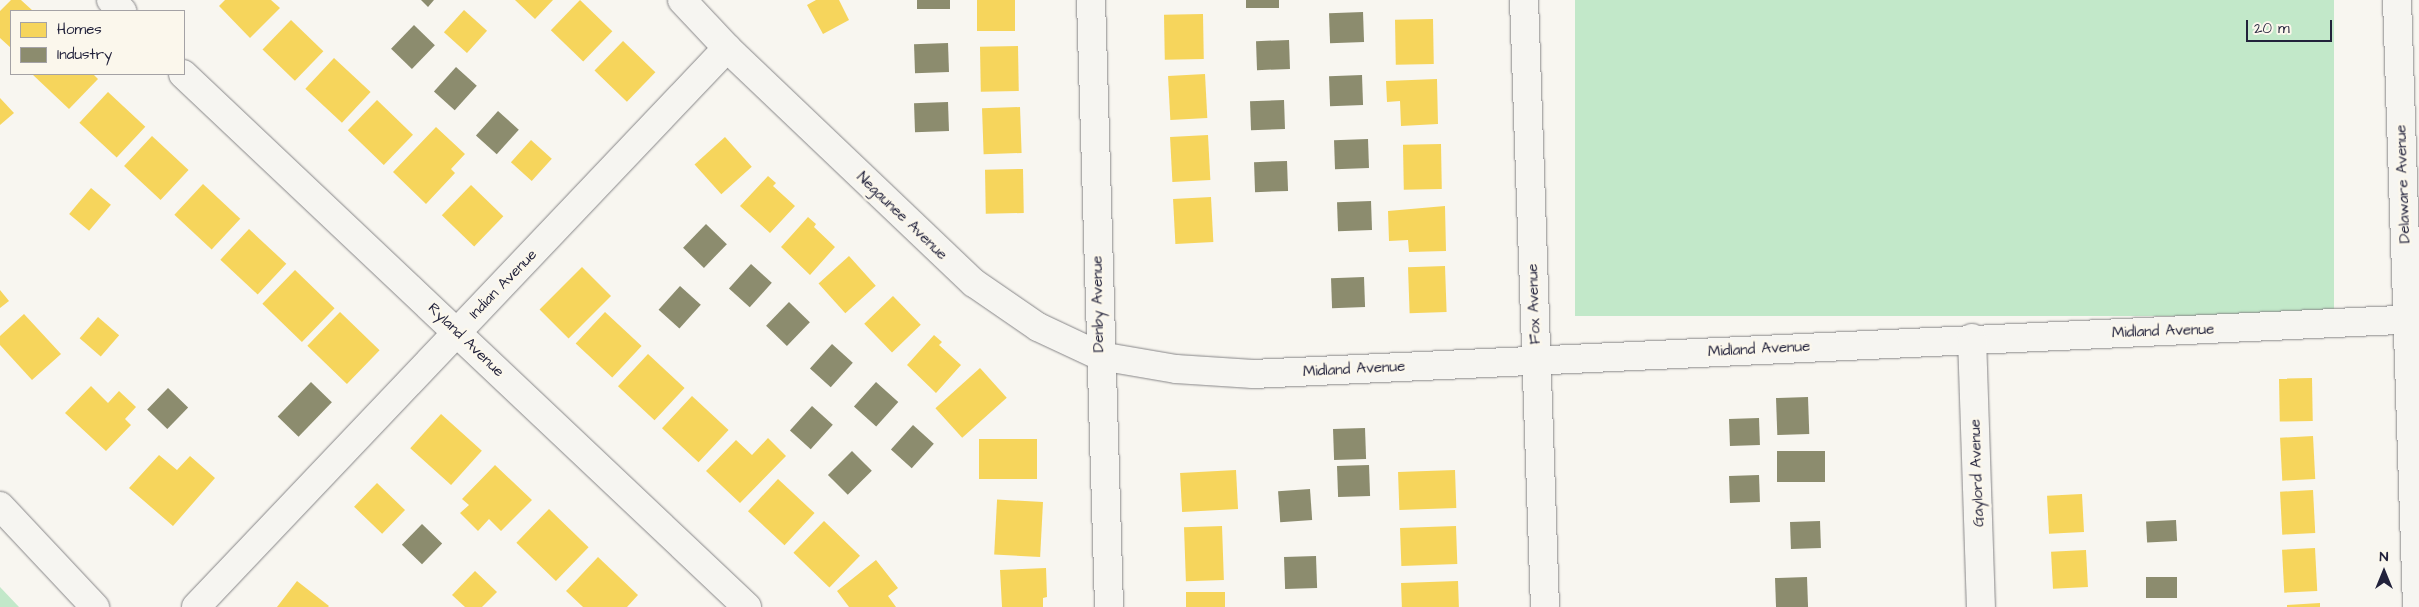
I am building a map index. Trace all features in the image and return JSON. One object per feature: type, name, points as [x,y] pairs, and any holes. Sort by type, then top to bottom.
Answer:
[{"type":"street","points":[[111,0],[121,10]]},
{"type":"street","name":"Denby Avenue","points":[[1091,0],[1100,356],[1109,607]]},
{"type":"street","name":"Fox Avenue","points":[[1524,0],[1544,607]]},
{"type":"street","name":"Delaware Avenue","points":[[2397,0],[2413,319],[2417,607]]},
{"type":"street","name":"Negaunee Avenue","points":[[685,2],[727,48],[974,283],[1038,327],[1100,356]]},
{"type":"street","name":"Indian Avenue","points":[[196,607],[727,48]]},
{"type":"street","name":"Ryland Avenue","points":[[184,75],[748,607]]},
{"type":"street","name":"Midland Avenue","points":[[1100,356],[1176,369],[1253,374],[1972,338],[2413,319]]},
{"type":"street","name":"Gaylord Avenue","points":[[1972,338],[1981,607]]},
{"type":"street","points":[[0,506],[95,607]]},
{"type":"green space","points":[[1575,0],[2334,0],[2334,316],[1575,316]]},
{"type":"green space","points":[[0,587],[19,607],[0,607]]},
{"type":"building: Homes","points":[[11,0],[21,0],[32,10],[10,10],[10,47],[0,38],[0,11]]},
{"type":"building: Homes","points":[[225,0],[271,0],[280,8],[250,38],[219,6]]},
{"type":"building: Homes","points":[[515,0],[553,0],[535,19]]},
{"type":"building: Homes","points":[[580,0],[612,31],[583,61],[551,30]]},
{"type":"building: Homes","points":[[816,0],[839,0],[849,20],[823,34],[807,5]]},
{"type":"building: Homes","points":[[977,0],[1015,0],[1015,31],[977,31]]},
{"type":"building: Homes","points":[[464,10],[487,31],[467,53],[444,32]]},
{"type":"building: Homes","points":[[1203,14],[1204,59],[1165,60],[1164,15]]},
{"type":"building: Homes","points":[[1433,19],[1434,64],[1396,65],[1395,20]]},
{"type":"building: Homes","points":[[291,20],[323,51],[295,81],[263,49]]},
{"type":"building: Homes","points":[[623,41],[655,72],[627,102],[595,70]]},
{"type":"building: Homes","points":[[1018,46],[1019,91],[981,92],[980,47]]},
{"type":"building: Homes","points":[[334,58],[371,92],[342,123],[305,89]]},
{"type":"building: Homes","points":[[1205,74],[1207,118],[1170,120],[1168,76]]},
{"type":"building: Homes","points":[[33,75],[94,75],[98,79],[69,109]]},
{"type":"building: Homes","points":[[1437,79],[1438,124],[1401,126],[1400,101],[1387,102],[1386,81]]},
{"type":"building: Homes","points":[[108,92],[145,127],[117,157],[79,123]]},
{"type":"building: Homes","points":[[0,98],[14,113],[0,125]]},
{"type":"building: Homes","points":[[377,100],[413,135],[384,165],[348,130]]},
{"type":"building: Homes","points":[[1020,107],[1022,153],[984,154],[982,108]]},
{"type":"building: Homes","points":[[436,127],[465,154],[451,169],[455,173],[426,204],[393,172]]},
{"type":"building: Homes","points":[[1208,135],[1210,180],[1172,182],[1170,137]]},
{"type":"building: Homes","points":[[152,136],[189,170],[161,200],[124,166]]},
{"type":"building: Homes","points":[[725,137],[752,167],[721,194],[695,164]]},
{"type":"building: Homes","points":[[531,140],[552,159],[532,181],[511,162]]},
{"type":"building: Homes","points":[[1441,144],[1442,189],[1404,190],[1403,145]]},
{"type":"building: Homes","points":[[1023,169],[1024,213],[986,214],[985,170]]},
{"type":"building: Homes","points":[[768,176],[776,183],[773,186],[795,206],[770,233],[740,206]]},
{"type":"building: Homes","points":[[203,184],[240,219],[212,249],[174,215]]},
{"type":"building: Homes","points":[[471,185],[503,216],[474,246],[442,215]]},
{"type":"building: Homes","points":[[91,188],[111,205],[89,231],[69,214]]},
{"type":"building: Homes","points":[[1211,197],[1213,242],[1175,244],[1173,199]]},
{"type":"building: Homes","points":[[1445,206],[1446,251],[1409,252],[1408,240],[1389,241],[1388,211]]},
{"type":"building: Homes","points":[[808,217],[816,224],[814,227],[835,247],[810,275],[781,247]]},
{"type":"building: Homes","points":[[249,229],[286,264],[258,294],[220,260]]},
{"type":"building: Homes","points":[[849,256],[876,286],[845,313],[819,283]]},
{"type":"building: Homes","points":[[1445,266],[1447,312],[1410,313],[1408,267]]},
{"type":"building: Homes","points":[[582,267],[611,296],[569,338],[540,309]]},
{"type":"building: Homes","points":[[295,270],[335,308],[302,342],[262,304]]},
{"type":"building: Homes","points":[[0,290],[9,301],[0,308]]},
{"type":"building: Homes","points":[[893,296],[921,325],[892,353],[864,324]]},
{"type":"building: Homes","points":[[340,312],[380,350],[347,384],[307,346]]},
{"type":"building: Homes","points":[[605,312],[642,346],[612,378],[576,343]]},
{"type":"building: Homes","points":[[24,314],[61,354],[32,380],[0,345],[0,336]]},
{"type":"building: Homes","points":[[98,317],[119,335],[101,357],[80,338]]},
{"type":"building: Homes","points":[[934,335],[942,342],[939,345],[961,365],[936,393],[907,365]]},
{"type":"building: Homes","points":[[648,354],[685,388],[655,420],[618,386]]},
{"type":"building: Homes","points":[[980,368],[1007,398],[962,438],[935,408]]},
{"type":"building: Homes","points":[[2312,378],[2313,421],[2280,422],[2279,379]]},
{"type":"building: Homes","points":[[91,386],[108,403],[119,391],[136,407],[125,419],[131,425],[106,451],[65,413]]},
{"type":"building: Homes","points":[[692,396],[729,430],[699,462],[662,428]]},
{"type":"building: Homes","points":[[441,414],[482,451],[451,485],[410,448]]},
{"type":"building: Homes","points":[[2313,436],[2315,479],[2282,481],[2280,438]]},
{"type":"building: Homes","points":[[768,438],[786,456],[740,503],[706,471],[736,440],[752,455]]},
{"type":"building: Homes","points":[[979,439],[1037,439],[1037,479],[979,479]]},
{"type":"building: Homes","points":[[159,455],[177,470],[190,456],[215,478],[173,526],[129,488]]},
{"type":"building: Homes","points":[[495,465],[532,500],[501,531],[489,519],[478,531],[460,513],[469,505],[462,499]]},
{"type":"building: Homes","points":[[1236,470],[1238,509],[1182,512],[1180,473]]},
{"type":"building: Homes","points":[[1455,470],[1456,508],[1399,510],[1398,472]]},
{"type":"building: Homes","points":[[778,479],[815,513],[785,545],[748,511]]},
{"type":"building: Homes","points":[[377,483],[405,510],[382,534],[354,507]]},
{"type":"building: Homes","points":[[2313,490],[2315,533],[2282,535],[2280,492]]},
{"type":"building: Homes","points":[[2082,494],[2084,532],[2049,534],[2047,496]]},
{"type":"building: Homes","points":[[997,500],[1043,502],[1040,557],[994,555]]},
{"type":"building: Homes","points":[[549,509],[589,547],[556,581],[516,543]]},
{"type":"building: Homes","points":[[824,521],[860,556],[829,587],[793,553]]},
{"type":"building: Homes","points":[[1222,526],[1224,580],[1186,581],[1184,527]]},
{"type":"building: Homes","points":[[1456,526],[1457,564],[1401,566],[1400,528]]},
{"type":"building: Homes","points":[[2315,548],[2317,591],[2284,593],[2282,550]]},
{"type":"building: Homes","points":[[2086,550],[2088,587],[2053,589],[2051,552]]},
{"type":"building: Homes","points":[[598,557],[638,595],[627,607],[583,607],[566,591]]},
{"type":"building: Homes","points":[[876,560],[898,588],[888,596],[896,607],[849,607],[837,591]]},
{"type":"building: Homes","points":[[1046,568],[1047,597],[1043,598],[1043,607],[1002,607],[1000,570]]},
{"type":"building: Homes","points":[[475,571],[497,592],[482,607],[465,607],[452,595]]},
{"type":"building: Homes","points":[[297,581],[329,606],[277,607]]},
{"type":"building: Homes","points":[[1458,581],[1459,607],[1402,607],[1401,583]]},
{"type":"building: Homes","points":[[1186,592],[1225,592],[1225,607],[1186,607]]},
{"type":"building: Homes","points":[[2320,603],[2320,607],[2287,607],[2287,605]]},
{"type":"building: Industry","points":[[421,0],[434,0],[428,7]]},
{"type":"building: Industry","points":[[917,0],[950,0],[950,9],[917,9]]},
{"type":"building: Industry","points":[[1246,0],[1279,0],[1279,8],[1246,8]]},
{"type":"building: Industry","points":[[1363,12],[1364,42],[1330,43],[1329,13]]},
{"type":"building: Industry","points":[[414,25],[435,45],[412,69],[391,49]]},
{"type":"building: Industry","points":[[1289,40],[1290,69],[1257,70],[1256,41]]},
{"type":"building: Industry","points":[[948,43],[949,72],[915,73],[914,44]]},
{"type":"building: Industry","points":[[456,67],[477,86],[455,110],[434,92]]},
{"type":"building: Industry","points":[[1362,75],[1363,105],[1330,106],[1329,76]]},
{"type":"building: Industry","points":[[1284,100],[1285,129],[1251,130],[1250,101]]},
{"type":"building: Industry","points":[[948,102],[949,131],[915,132],[914,103]]},
{"type":"building: Industry","points":[[498,111],[519,130],[497,154],[476,136]]},
{"type":"building: Industry","points":[[1368,139],[1369,168],[1335,169],[1334,140]]},
{"type":"building: Industry","points":[[1287,161],[1288,191],[1255,192],[1254,162]]},
{"type":"building: Industry","points":[[1371,201],[1372,230],[1338,231],[1337,202]]},
{"type":"building: Industry","points":[[706,224],[727,244],[704,268],[683,248]]},
{"type":"building: Industry","points":[[751,264],[772,283],[750,307],[729,289]]},
{"type":"building: Industry","points":[[1364,277],[1365,307],[1332,308],[1331,278]]},
{"type":"building: Industry","points":[[680,286],[701,305],[679,329],[659,310]]},
{"type":"building: Industry","points":[[789,302],[810,322],[787,346],[766,326]]},
{"type":"building: Industry","points":[[832,344],[853,363],[831,387],[810,369]]},
{"type":"building: Industry","points":[[311,382],[332,402],[299,437],[278,417]]},
{"type":"building: Industry","points":[[876,382],[898,402],[876,427],[854,407]]},
{"type":"building: Industry","points":[[168,388],[188,407],[167,429],[147,410]]},
{"type":"building: Industry","points":[[1808,397],[1809,434],[1777,435],[1776,398]]},
{"type":"building: Industry","points":[[812,406],[833,425],[811,449],[790,431]]},
{"type":"building: Industry","points":[[1759,418],[1760,445],[1730,446],[1729,419]]},
{"type":"building: Industry","points":[[913,425],[934,444],[912,468],[891,450]]},
{"type":"building: Industry","points":[[1365,428],[1366,459],[1334,460],[1333,429]]},
{"type":"building: Industry","points":[[852,451],[872,471],[848,495],[828,475]]},
{"type":"building: Industry","points":[[1777,451],[1825,451],[1825,482],[1777,482]]},
{"type":"building: Industry","points":[[1369,465],[1370,496],[1338,497],[1337,466]]},
{"type":"building: Industry","points":[[1759,475],[1760,502],[1730,503],[1729,476]]},
{"type":"building: Industry","points":[[1310,489],[1312,520],[1280,522],[1278,491]]},
{"type":"building: Industry","points":[[2176,520],[2177,541],[2147,543],[2146,522]]},
{"type":"building: Industry","points":[[1820,521],[1821,548],[1791,549],[1790,522]]},
{"type":"building: Industry","points":[[422,524],[442,543],[422,564],[402,545]]},
{"type":"building: Industry","points":[[1316,556],[1317,588],[1285,589],[1284,557]]},
{"type":"building: Industry","points":[[1807,577],[1808,607],[1776,607],[1775,578]]},
{"type":"building: Industry","points":[[2146,577],[2177,577],[2177,598],[2146,598]]}]
